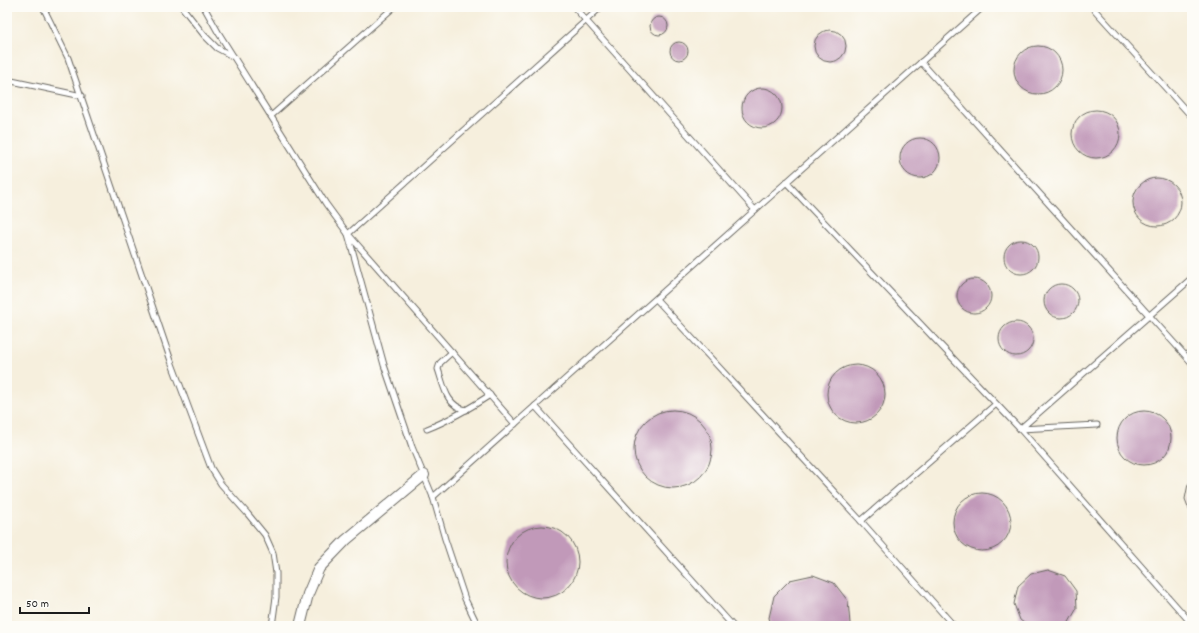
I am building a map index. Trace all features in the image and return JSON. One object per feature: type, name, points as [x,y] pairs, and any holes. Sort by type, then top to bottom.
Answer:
[{"type":"street","points":[[300,626],[308,594],[319,568],[346,540],[424,475]]},
{"type":"lane","points":[[43,7],[68,58],[82,96],[171,361],[211,468],[221,484],[247,512],[265,535],[273,553],[276,573],[276,597],[272,626]]},
{"type":"lane","points":[[182,7],[204,35],[217,48],[234,57]]},
{"type":"lane","points":[[204,7],[326,204],[348,234],[515,424]]},
{"type":"lane","points":[[271,116],[394,7]]},
{"type":"lane","points":[[574,7],[755,210]]},
{"type":"lane","points":[[348,234],[601,7]]},
{"type":"lane","points":[[433,497],[983,7]]},
{"type":"lane","points":[[1092,7],[1192,117]]},
{"type":"lane","points":[[921,62],[1192,364]]},
{"type":"lane","points":[[7,80],[82,96]]},
{"type":"lane","points":[[786,182],[1020,430],[1192,624]]},
{"type":"lane","points":[[348,234],[384,365],[412,447],[433,497],[444,539],[465,599],[478,626]]},
{"type":"lane","points":[[1020,430],[1192,278]]},
{"type":"lane","points":[[656,299],[861,522],[954,626]]},
{"type":"lane","points":[[452,352],[440,363],[438,369],[451,403],[457,408],[466,410]]},
{"type":"lane","points":[[427,429],[446,421],[490,395]]},
{"type":"lane","points":[[861,522],[996,404]]},
{"type":"lane","points":[[535,406],[733,626]]},
{"type":"lane","points":[[1020,430],[1097,425]]},
{"type":"building","points":[[659,17],[665,20],[668,26],[665,32],[659,35],[653,32],[650,26],[653,20]]},
{"type":"building","points":[[827,30],[833,30],[842,34],[846,46],[842,58],[833,62],[827,62],[818,58],[814,49],[814,43],[818,34]]},
{"type":"building","points":[[679,42],[685,45],[688,51],[685,57],[679,60],[673,57],[670,51],[673,45]]},
{"type":"building","points":[[1033,46],[1043,46],[1055,53],[1062,65],[1062,75],[1055,87],[1043,94],[1033,94],[1025,90],[1018,83],[1014,75],[1014,65],[1018,57],[1025,50]]},
{"type":"building","points":[[766,88],[773,91],[779,97],[782,108],[781,116],[773,125],[766,128],[758,128],[751,125],[743,116],[742,104],[745,97],[754,89]]},
{"type":"building","points":[[1091,110],[1101,110],[1113,117],[1120,129],[1120,139],[1113,151],[1101,158],[1091,158],[1083,154],[1076,147],[1072,139],[1072,129],[1076,121],[1083,114]]},
{"type":"building","points":[[920,138],[934,144],[940,158],[934,172],[920,178],[906,172],[900,158],[906,144]]},
{"type":"building","points":[[1152,178],[1162,178],[1174,185],[1181,197],[1181,207],[1174,219],[1162,226],[1152,226],[1144,222],[1137,215],[1133,207],[1133,197],[1137,189],[1144,182]]},
{"type":"building","points":[[1024,240],[1033,245],[1037,250],[1037,264],[1033,269],[1028,273],[1018,274],[1014,273],[1005,264],[1004,254],[1005,250],[1014,241]]},
{"type":"building","points":[[977,279],[986,284],[990,289],[990,303],[986,308],[981,312],[971,313],[967,312],[958,303],[957,293],[958,289],[967,280]]},
{"type":"building","points":[[1064,284],[1073,289],[1077,294],[1077,308],[1073,313],[1068,317],[1058,318],[1054,317],[1045,308],[1044,298],[1045,294],[1054,285]]},
{"type":"building","points":[[1019,322],[1028,327],[1032,332],[1032,346],[1028,351],[1023,355],[1013,356],[1009,355],[1000,346],[999,336],[1000,332],[1009,323]]},
{"type":"building","points":[[850,365],[862,365],[877,373],[885,388],[885,400],[877,415],[862,423],[850,423],[835,415],[827,400],[827,388],[835,373]]},
{"type":"building","points":[[665,410],[681,410],[695,416],[706,427],[712,441],[712,457],[706,471],[695,482],[681,488],[665,488],[651,482],[640,471],[634,457],[634,441],[640,427],[651,416]]},
{"type":"building","points":[[1139,411],[1149,411],[1163,419],[1169,428],[1171,438],[1169,448],[1163,457],[1149,465],[1139,465],[1129,460],[1122,453],[1117,443],[1117,433],[1122,423],[1129,416]]},
{"type":"building","points":[[1192,480],[1192,514],[1185,499],[1188,484]]},
{"type":"building","points":[[976,493],[988,493],[1003,501],[1011,516],[1011,528],[1003,543],[988,551],[976,551],[961,543],[953,528],[953,516],[961,501]]},
{"type":"building","points":[[542,526],[562,532],[572,542],[578,562],[572,582],[562,592],[542,598],[522,592],[512,582],[506,562],[512,542],[522,532]]},
{"type":"building","points":[[1048,570],[1065,576],[1076,591],[1077,608],[1068,624],[1064,626],[1028,626],[1020,620],[1014,604],[1018,586],[1031,574]]},
{"type":"building","points":[[813,575],[834,583],[848,601],[850,624],[848,626],[772,626],[769,618],[774,596],[790,580]]}]
